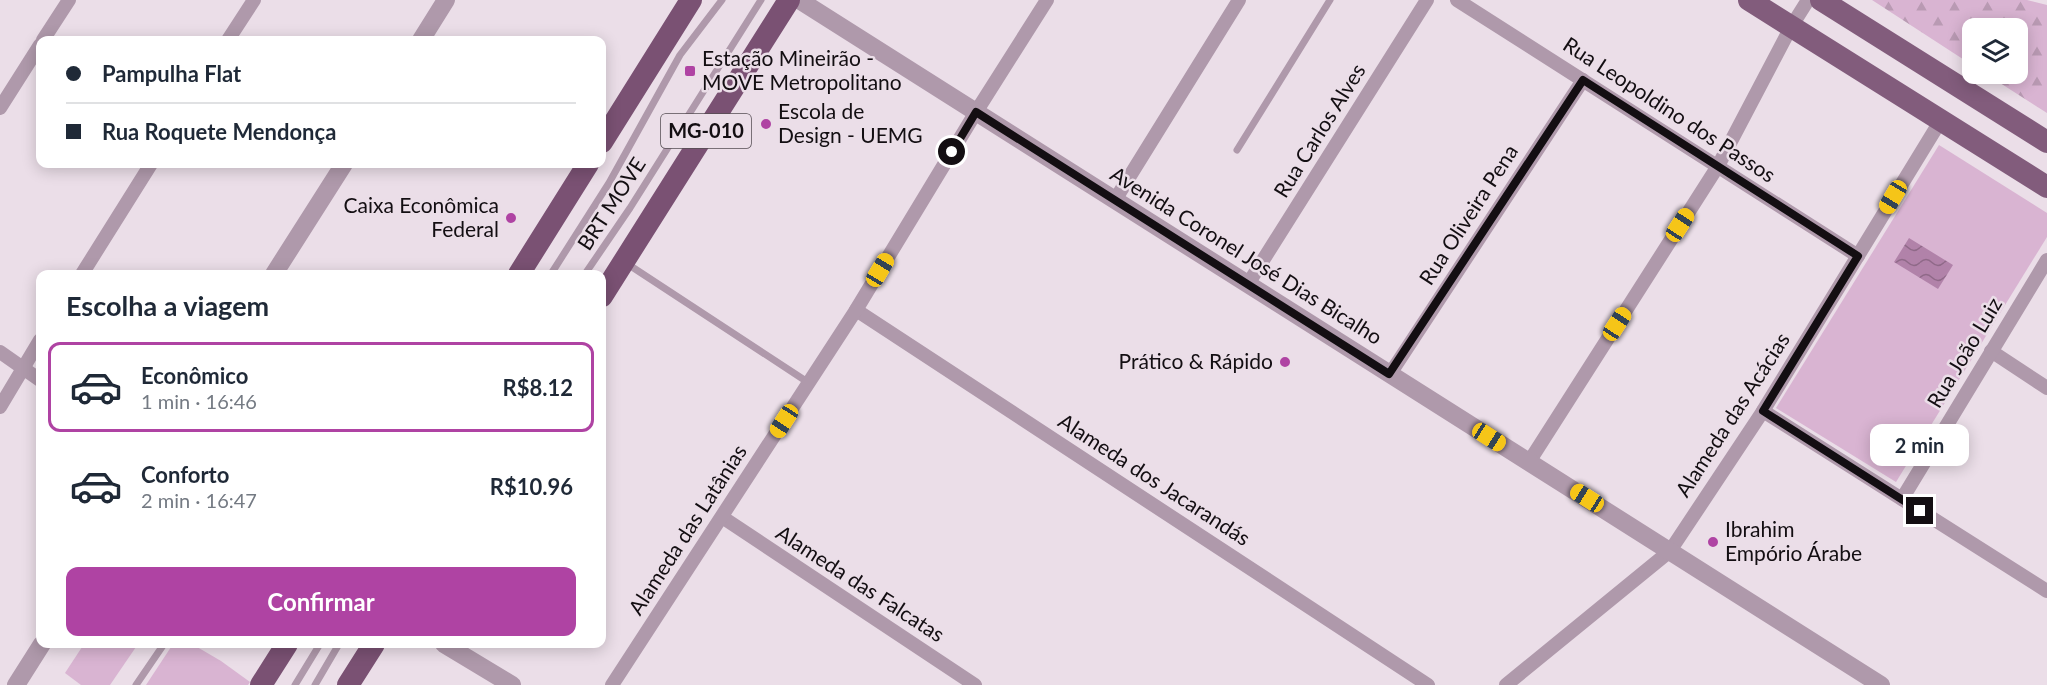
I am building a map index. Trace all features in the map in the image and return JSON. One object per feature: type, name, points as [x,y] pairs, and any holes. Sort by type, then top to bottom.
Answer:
[{"type":"highway","points":[[606,136],[691,0]]},
{"type":"highway","name":"MG-010","points":[[606,290],[789,0]]},
{"type":"highway","points":[[522,270],[585,168]]},
{"type":"highway","points":[[261,685],[284,648]]},
{"type":"highway","points":[[348,685],[371,648]]},
{"type":"main road","points":[[1749,0],[2047,187]]},
{"type":"main road","points":[[1821,0],[2047,142]]},
{"type":"street","points":[[46,36],[69,0]]},
{"type":"street","points":[[231,36],[254,0]]},
{"type":"street","points":[[424,36],[446,0]]},
{"type":"street","name":"Avenida Coronel José Dias Bicalho","points":[[799,0],[1881,685]]},
{"type":"street","name":"Alameda das Latânias","points":[[612,685],[856,310],[1047,0]]},
{"type":"street","points":[[1115,200],[1239,0]]},
{"type":"street","name":"Rua Carlos Alves","points":[[1248,284],[1427,0]]},
{"type":"street","name":"Rua Leopoldino dos Passos","points":[[1457,0],[1858,256]]},
{"type":"street","points":[[1529,462],[1718,166],[1791,27],[1808,0]]},
{"type":"street","points":[[0,108],[36,51]]},
{"type":"street","name":"Rua Oliveira Pena","points":[[1389,374],[1583,80]]},
{"type":"street","name":"Alameda das Acácias","points":[[1506,685],[1670,551],[1763,411],[1941,120]]},
{"type":"street","points":[[84,270],[148,168]]},
{"type":"street","points":[[277,270],[341,168]]},
{"type":"street","name":"Rua João Luiz","points":[[1902,499],[2047,260]]},
{"type":"street","name":"Alameda dos Jacarandás","points":[[856,310],[1428,685]]},
{"type":"street","points":[[0,406],[36,347]]},
{"type":"street","points":[[1991,351],[2047,388]]},
{"type":"street","points":[[0,352],[36,377]]},
{"type":"street","points":[[1763,411],[2047,591]]},
{"type":"street","name":"Alameda das Falcatas","points":[[722,518],[975,685]]},
{"type":"street","points":[[16,685],[39,648]]},
{"type":"street","points":[[451,648],[512,685]]},
{"type":"lane","name":"BRT MOVE","points":[[554,270],[609,183],[680,55],[722,0]]},
{"type":"lane","name":"BRT MOVE","points":[[588,270],[630,208],[761,0]]},
{"type":"lane","points":[[1237,150],[1330,0]]},
{"type":"lane","points":[[624,262],[809,383]]},
{"type":"lane","points":[[136,685],[161,648]]},
{"type":"lane","points":[[295,685],[318,648]]},
{"type":"lane","points":[[315,685],[337,648]]},
{"type":"green space","points":[[1872,0],[2027,0],[2047,5],[2047,113],[2002,84],[2028,84],[2028,18],[1962,18],[1962,58]]},
{"type":"green space","points":[[1939,145],[2047,213],[2047,237],[1896,482],[1776,408]]},
{"type":"green space","points":[[81,648],[135,648],[110,685],[81,685],[65,673]]},
{"type":"green space","points":[[170,648],[199,648],[250,682],[248,685],[146,685]]},
{"type":"water","points":[[1909,238],[1953,265],[1938,289],[1894,262]]},
{"type":"place","name":"Estação Mineirão - MOVE Metropolitano","points":[[690,71]]},
{"type":"place","name":"Escola de Design - UEMG","points":[[766,124]]},
{"type":"place","name":"Caixa Econômica Federal","points":[[511,218]]},
{"type":"place","name":"Prático & Rápido","points":[[1285,362]]},
{"type":"place","name":"Ibrahim Empório Árabe","points":[[1713,542]]},
{"type":"route","points":[[952,152],[976,112],[1389,374],[1583,80],[1858,256],[1763,411],[1920,511]]}]
